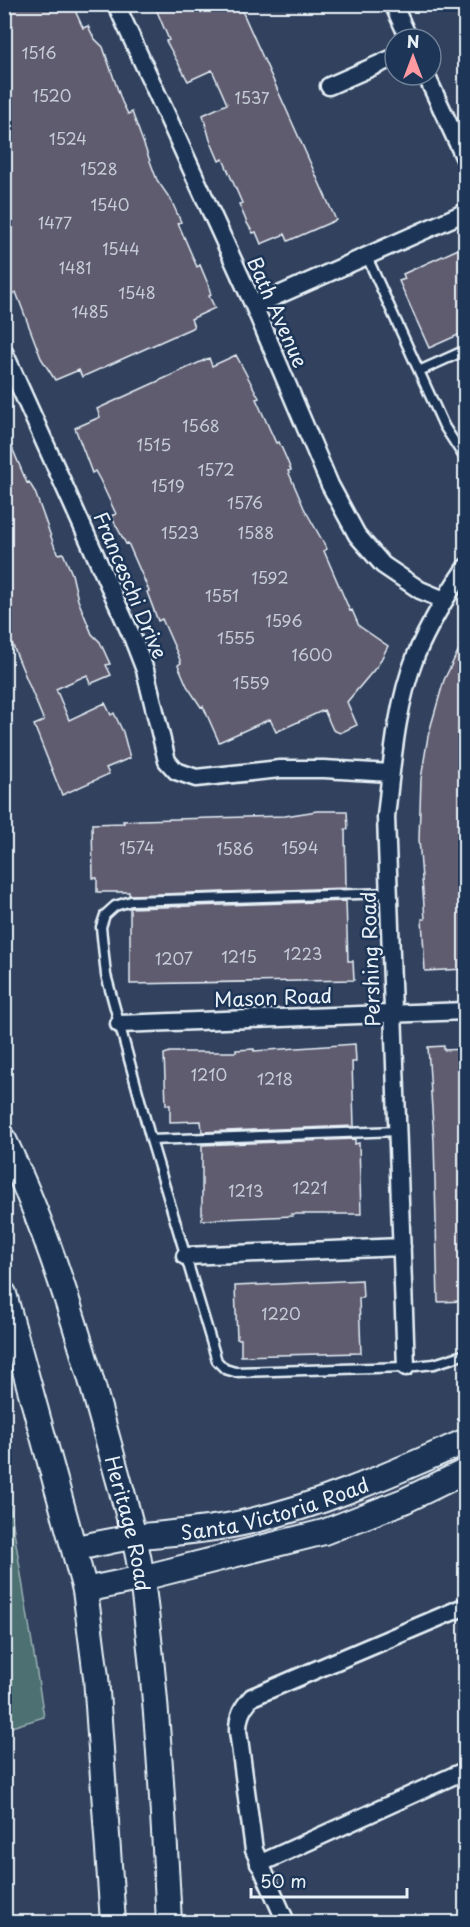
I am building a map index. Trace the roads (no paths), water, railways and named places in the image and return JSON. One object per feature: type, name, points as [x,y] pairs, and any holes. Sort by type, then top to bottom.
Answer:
[{"type":"main road","name":"Heritage Road","points":[[4,1140],[24,1179],[87,1361],[142,1578],[163,1805],[169,1923]]},
{"type":"main road","points":[[4,1294],[85,1590],[96,1677],[113,1923]]},
{"type":"main road","name":"Santa Victoria Road","points":[[75,1548],[133,1537],[188,1533],[232,1525],[299,1508],[360,1487],[465,1441]]},
{"type":"main road","name":"Santa Victoria Road","points":[[85,1590],[324,1532],[404,1502],[465,1471]]},
{"type":"street","name":"Bath Avenue","points":[[116,4],[254,306],[330,485],[357,535],[383,565],[420,590],[444,600]]},
{"type":"street","points":[[393,4],[404,27]]},
{"type":"street","points":[[329,86],[383,62]]},
{"type":"street","points":[[431,87],[465,161]]},
{"type":"street","points":[[254,306],[465,213]]},
{"type":"street","name":"Franceschi Drive","points":[[4,352],[133,639],[145,670],[167,761],[176,771],[196,778],[291,769],[390,773]]},
{"type":"street","name":"Pershing Road","points":[[406,1367],[386,817],[390,773],[401,707],[416,656],[444,600],[465,567]]},
{"type":"street","name":"Mason Road","points":[[119,1024],[465,1011]]},
{"type":"street","points":[[185,1256],[402,1248]]},
{"type":"street","points":[[286,1923],[259,1864],[250,1833],[238,1731],[238,1719],[243,1706],[252,1697],[465,1606]]},
{"type":"street","points":[[259,1864],[465,1770]]},
{"type":"lane","points":[[367,257],[444,426],[465,460]]},
{"type":"lane","points":[[419,371],[465,350]]},
{"type":"lane","points":[[389,893],[131,901],[115,906],[105,915],[101,927],[106,975],[151,1140],[217,1361],[225,1369],[235,1372],[406,1367],[434,1364],[465,1354]]},
{"type":"lane","points":[[151,1140],[398,1131]]}]
